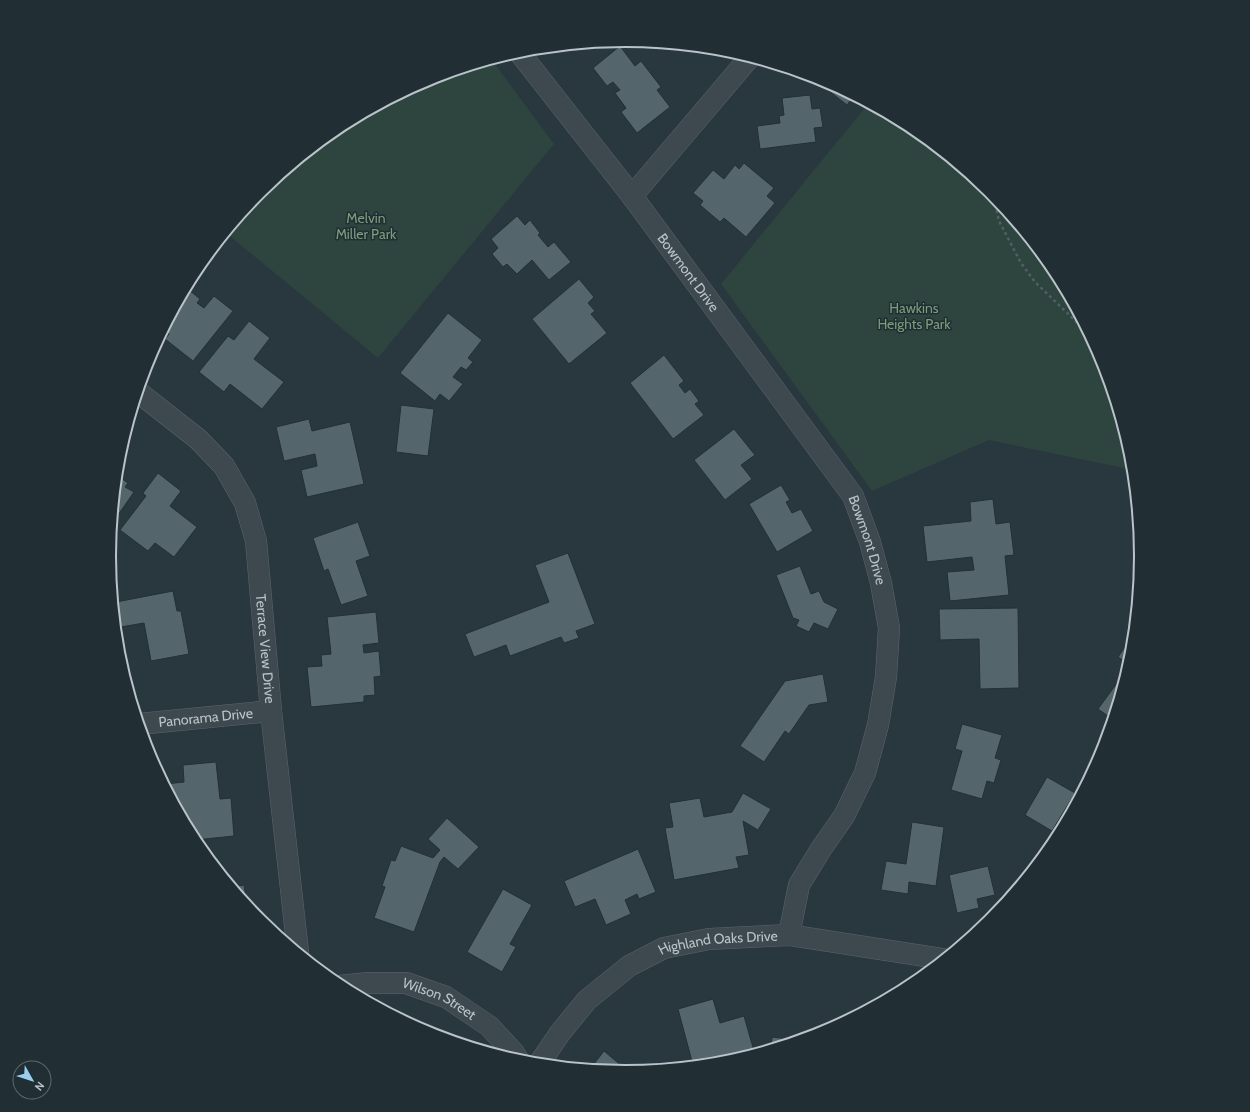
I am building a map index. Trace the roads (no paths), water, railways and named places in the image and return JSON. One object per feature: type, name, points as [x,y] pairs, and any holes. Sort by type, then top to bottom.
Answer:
[{"type":"street","name":"Bowmont Drive","points":[[523,58],[632,196],[853,496],[870,542],[881,583],[889,628],[886,677],[878,725],[865,773],[844,816],[821,849],[799,885],[789,934]]},
{"type":"street","points":[[632,196],[746,62]]},
{"type":"street","name":"Terrace View Drive","points":[[142,395],[198,439],[224,466],[245,503],[256,541],[271,710],[297,946]]},
{"type":"street","name":"Panorama Drive","points":[[144,723],[271,710]]},
{"type":"street","name":"Highland Oaks Drive","points":[[543,1058],[560,1033],[586,1000],[629,966],[664,948],[709,939],[789,934],[936,959]]},
{"type":"street","name":"Wilson Street","points":[[351,985],[369,983],[406,983],[446,997],[489,1026],[513,1052]]},
{"type":"park label","name":"Melvin Miller Park","points":[[366,226]]},
{"type":"park label","name":"Hawkins Heights Park","points":[[914,316]]}]
